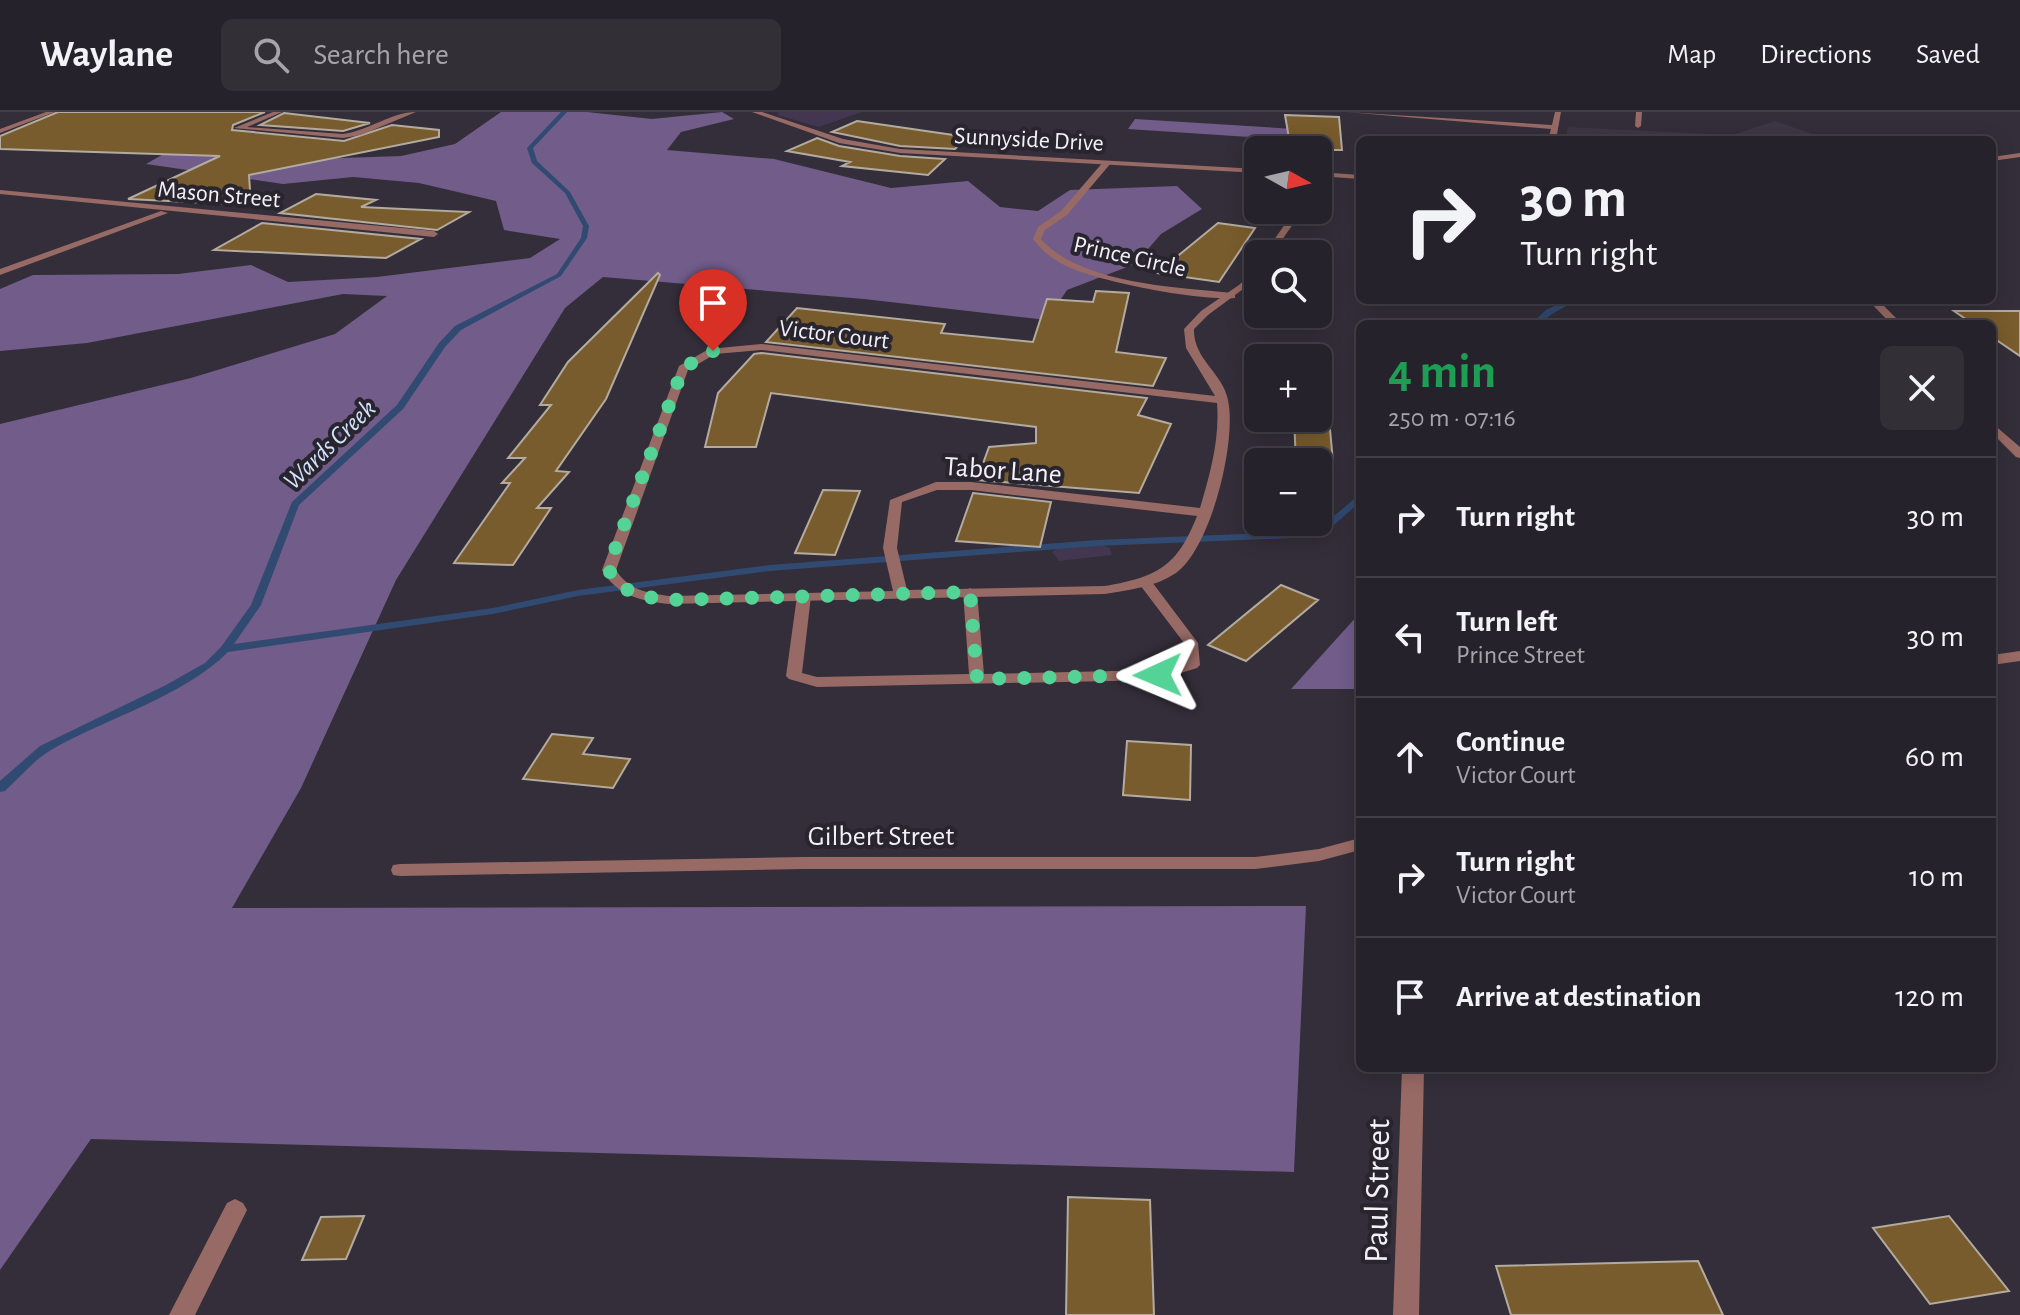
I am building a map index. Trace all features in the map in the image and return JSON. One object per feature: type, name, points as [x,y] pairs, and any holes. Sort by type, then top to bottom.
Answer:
[{"type":"street","points":[[0,131],[52,112]]},
{"type":"street","points":[[279,112],[237,128],[343,136],[359,134],[413,112]]},
{"type":"street","points":[[1349,112],[1554,127]]},
{"type":"street","points":[[1553,136],[1558,112]]},
{"type":"street","points":[[1638,126],[1639,112]]},
{"type":"street","name":"Sunnyside Drive","points":[[763,113],[820,135],[869,147],[1244,170]]},
{"type":"street","points":[[1996,158],[2020,155]]},
{"type":"street","name":"Prince Circle","points":[[1107,163],[1064,213],[1041,229],[1037,239],[1041,246],[1060,260],[1109,276],[1232,296]]},
{"type":"street","points":[[1332,175],[1356,177]]},
{"type":"street","name":"Mason Street","points":[[0,192],[434,234]]},
{"type":"street","points":[[0,272],[171,210]]},
{"type":"street","points":[[1144,581],[1191,643],[1192,665],[1158,675],[817,682],[794,676],[804,596],[1105,590],[1144,581],[1177,564],[1188,550],[1202,513],[1216,469],[1224,421],[1223,400],[1187,338],[1195,320],[1232,296],[1244,284]]},
{"type":"street","points":[[1877,304],[1893,320]]},
{"type":"street","name":"Victor Court","points":[[804,596],[650,598],[622,587],[609,570],[683,368],[699,355],[729,348],[761,347],[1223,400]]},
{"type":"street","points":[[1996,430],[2020,454]]},
{"type":"street","name":"Tabor Lane","points":[[901,593],[890,548],[896,500],[936,486],[971,486],[1202,513]]},
{"type":"street","points":[[970,592],[977,679]]},
{"type":"street","points":[[1996,659],[2020,656]]},
{"type":"street","name":"Gilbert Street","points":[[400,870],[804,863],[1255,863],[1319,855],[1356,845]]},
{"type":"street","name":"Paul Street","points":[[1406,1315],[1413,1072]]},
{"type":"street","points":[[182,1315],[235,1210]]},
{"type":"shaded area","points":[[501,112],[587,112],[652,119],[722,112],[734,119],[681,132],[667,150],[774,159],[891,188],[968,181],[1000,207],[1038,211],[1070,190],[1177,186],[1202,209],[1161,234],[1135,264],[1067,290],[1047,320],[864,299],[603,277],[565,308],[396,580],[301,788],[232,908],[1306,906],[1294,1172],[91,1139],[0,1270],[0,424],[191,378],[335,334],[387,296],[343,294],[87,343],[0,351],[0,289],[33,275],[178,274],[251,265],[288,282],[377,277],[530,258],[560,239],[504,230],[496,201],[419,183],[353,177],[283,184],[146,164],[167,152],[282,160],[401,156],[455,144]]},
{"type":"shaded area","points":[[779,112],[862,112],[819,127],[777,115]]},
{"type":"shaded area","points":[[1135,119],[1326,131],[1325,136],[1244,137],[1128,129]]},
{"type":"shaded area","points":[[1775,121],[1818,136],[1566,136],[1568,127],[1732,135]]},
{"type":"shaded area","points":[[1101,545],[1110,548],[1112,555],[1059,561],[1052,552],[1058,548]]},
{"type":"shaded area","points":[[1356,617],[1356,689],[1291,689]]},
{"type":"building","points":[[58,112],[265,112],[233,125],[232,130],[344,141],[392,125],[439,130],[439,137],[249,175],[251,205],[128,199],[220,156],[0,149],[0,136]]},
{"type":"building","points":[[284,113],[370,123],[343,131],[260,125]]},
{"type":"building","points":[[1285,115],[1339,117],[1342,150],[1332,150],[1332,136],[1289,136]]},
{"type":"building","points":[[857,121],[967,137],[955,149],[900,146],[832,132]]},
{"type":"building","points":[[817,138],[839,146],[900,156],[945,159],[928,175],[842,166],[850,162],[787,151]]},
{"type":"building","points":[[316,194],[376,200],[361,207],[469,212],[437,230],[280,213]]},
{"type":"building","points":[[262,223],[421,239],[386,258],[214,250]]},
{"type":"building","points":[[1218,223],[1255,228],[1244,240],[1219,282],[1157,273]]},
{"type":"building","points":[[658,273],[660,275],[606,399],[556,471],[569,472],[537,508],[551,508],[513,565],[454,563],[510,483],[502,483],[525,458],[508,458],[551,405],[540,405],[568,362]]},
{"type":"building","points":[[1096,291],[1129,293],[1116,352],[1166,358],[1153,386],[766,342],[797,308],[945,324],[941,333],[1033,342],[1047,299],[1093,302]]},
{"type":"building","points":[[1954,311],[2020,311],[2020,356],[1996,340],[1996,320],[1967,320]]},
{"type":"building","points":[[754,354],[1147,398],[1138,415],[1171,424],[1139,493],[977,480],[989,447],[1036,443],[1036,427],[771,393],[756,447],[705,447],[718,393]]},
{"type":"building","points":[[1295,432],[1330,432],[1332,448],[1295,448]]},
{"type":"building","points":[[823,490],[860,491],[835,555],[795,553]]},
{"type":"building","points":[[973,493],[1051,502],[1040,547],[956,541]]},
{"type":"building","points":[[1281,585],[1318,600],[1246,661],[1208,645]]},
{"type":"building","points":[[552,734],[593,738],[583,754],[630,759],[613,788],[523,779]]},
{"type":"building","points":[[1127,741],[1191,745],[1190,800],[1123,795]]},
{"type":"building","points":[[1068,1197],[1150,1200],[1154,1315],[1066,1315]]},
{"type":"building","points":[[364,1216],[346,1259],[302,1260],[321,1217]]},
{"type":"building","points":[[1949,1216],[2009,1291],[1930,1304],[1873,1228]]},
{"type":"building","points":[[1698,1261],[1723,1315],[1511,1315],[1496,1266]]},
{"type":"waterway","name":"Wards Creek","points":[[225,649],[256,605],[295,504],[400,407],[442,345],[458,328],[559,275],[584,238],[586,226],[567,192],[534,162],[530,148],[564,112]]},
{"type":"waterway","points":[[1540,320],[1565,304]]},
{"type":"waterway","points":[[225,649],[493,611],[578,593],[770,568],[1097,543],[1293,535],[1331,523],[1356,501]]},
{"type":"waterway","name":"Wards Creek","points":[[0,788],[44,749],[170,687],[209,665],[225,649]]},
{"type":"route","points":[[713,351],[699,355],[683,368],[611,560],[609,570],[622,587],[634,594],[669,600],[970,592],[977,679],[1158,675]]}]
